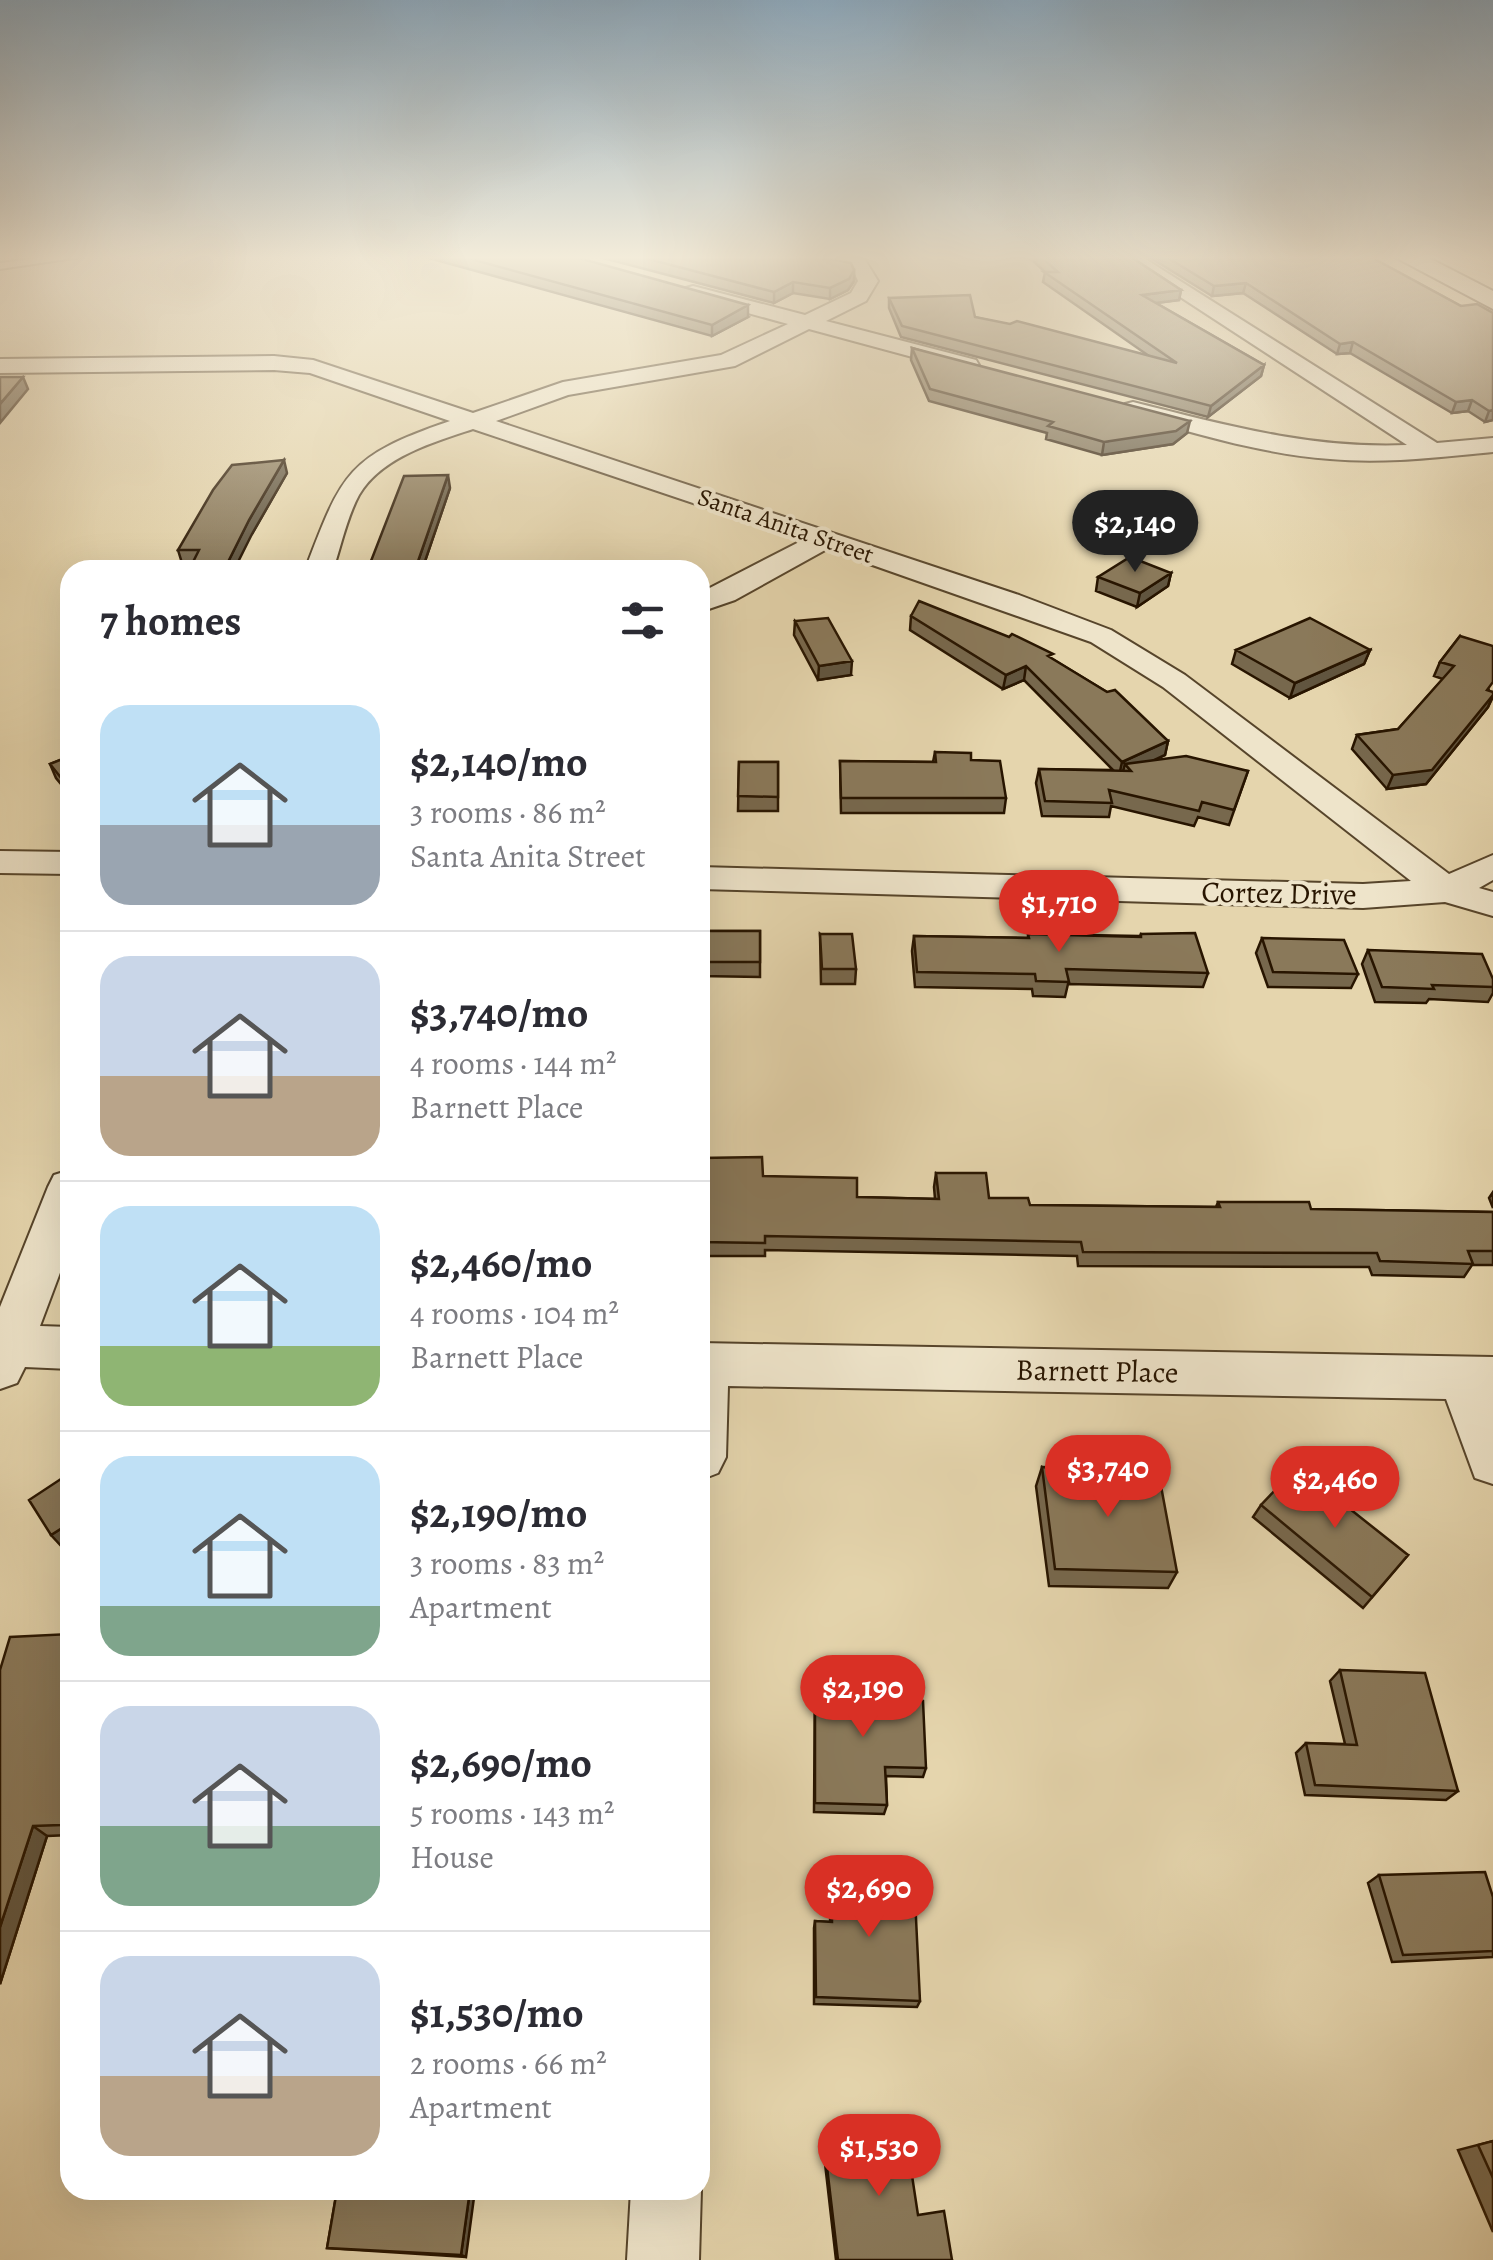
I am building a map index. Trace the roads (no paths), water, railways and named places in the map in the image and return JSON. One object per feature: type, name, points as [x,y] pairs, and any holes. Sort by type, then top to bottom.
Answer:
[{"type":"street","points":[[323,560],[347,493],[370,467],[412,442],[563,390],[724,360]]},
{"type":"street","points":[[951,360],[994,372]]},
{"type":"street","points":[[1290,360],[1432,450]]},
{"type":"street","name":"Santa Anita Street","points":[[0,366],[294,364],[346,375],[1101,636],[1174,681],[1446,890],[1493,904]]},
{"type":"street","points":[[1106,402],[1261,442],[1328,452],[1386,454],[1493,445]]},
{"type":"street","points":[[710,599],[826,539]]},
{"type":"street","points":[[0,862],[60,863]]},
{"type":"street","name":"Cortez Drive","points":[[710,878],[1363,896],[1446,890],[1493,866]]},
{"type":"street","points":[[60,1213],[4,1357],[60,1349]]},
{"type":"street","name":"Barnett Place","points":[[710,1364],[1479,1378]]},
{"type":"street","points":[[1479,1378],[1493,1461]]},
{"type":"street","points":[[664,2260],[666,2200]]}]
